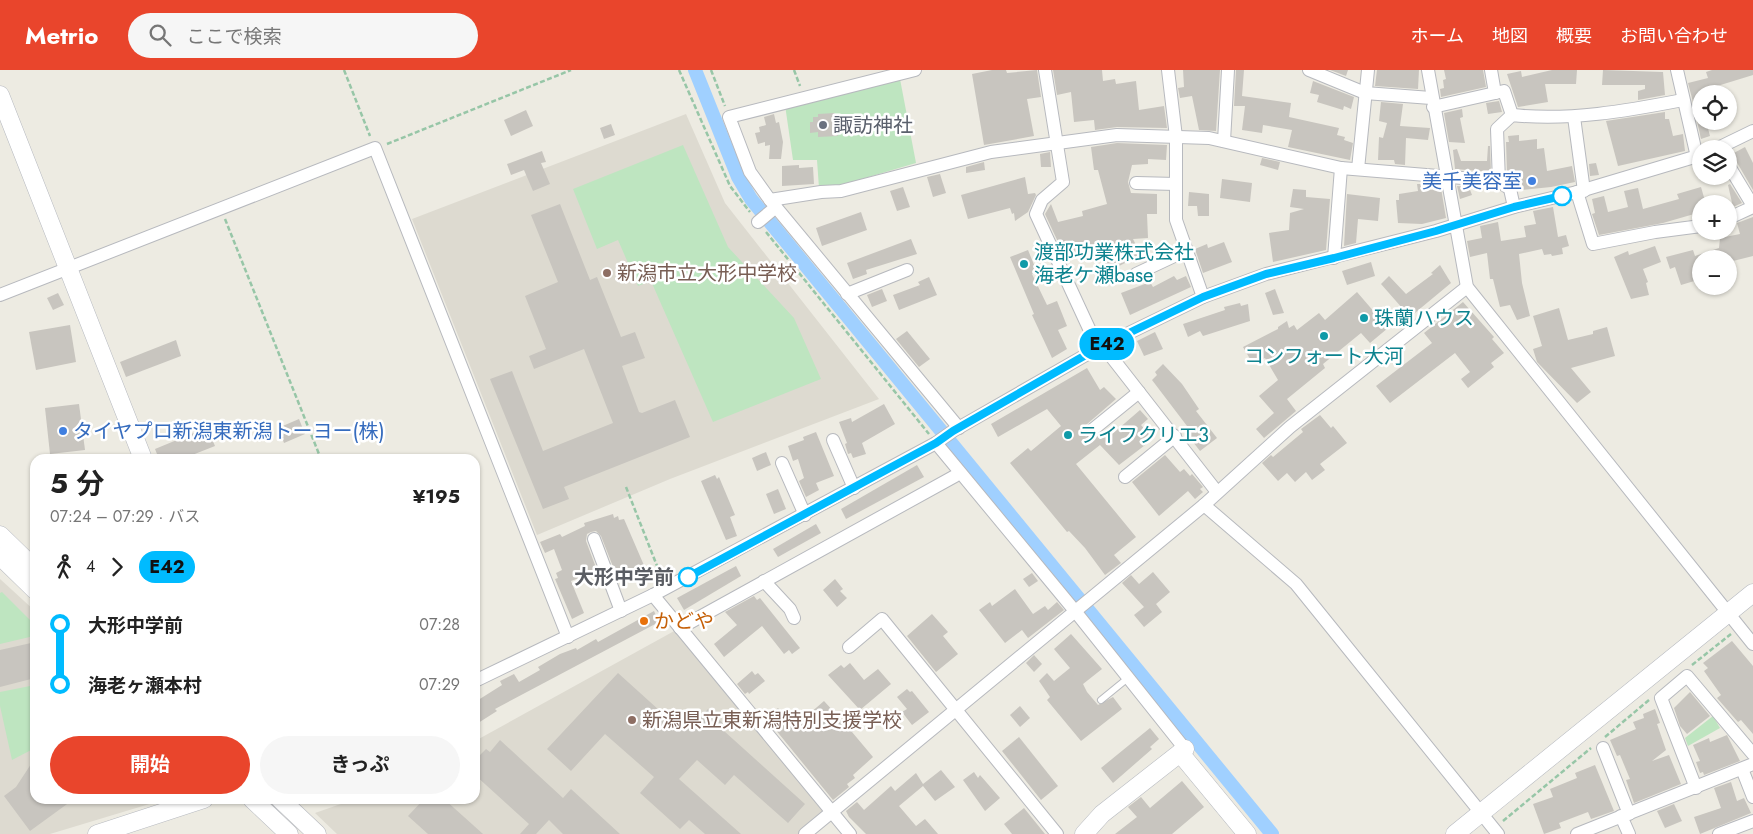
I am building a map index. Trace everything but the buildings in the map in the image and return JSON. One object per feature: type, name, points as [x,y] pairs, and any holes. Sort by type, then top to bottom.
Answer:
[{"type":"street","points":[[915,70],[729,117],[750,172],[773,204],[956,429]]},
{"type":"street","points":[[1045,70],[1063,182],[1042,200],[1036,214],[1101,347],[1175,436],[1217,492]]},
{"type":"street","points":[[1168,70],[1176,137],[1176,220],[1203,297]]},
{"type":"street","points":[[1224,141],[1228,70]]},
{"type":"street","points":[[1309,70],[1365,93],[1432,102],[1504,91],[1512,115]]},
{"type":"street","points":[[1358,169],[1368,70]]},
{"type":"street","points":[[1428,70],[1432,102],[1467,287],[1727,614],[1753,644]]},
{"type":"street","points":[[1491,70],[1495,93]]},
{"type":"street","points":[[1677,70],[1694,140]]},
{"type":"street","points":[[0,95],[141,454]]},
{"type":"street","points":[[1500,181],[1497,129],[1512,115],[1542,118],[1574,117],[1683,100]]},
{"type":"street","points":[[1574,117],[1581,192],[1593,244],[1654,232],[1692,227]]},
{"type":"street","points":[[1735,140],[1753,131]]},
{"type":"street","points":[[758,222],[773,204],[821,192],[841,191],[991,152],[1117,135],[1224,141],[1341,168],[1500,181],[1510,189],[1514,207]]},
{"type":"street","points":[[0,295],[375,148],[568,637]]},
{"type":"street","points":[[480,678],[666,589],[854,488],[1101,347],[1203,297],[1266,274],[1334,258],[1514,207],[1581,192],[1692,158]]},
{"type":"street","points":[[1334,258],[1341,168]]},
{"type":"street","points":[[1737,180],[1753,207],[1737,214]]},
{"type":"street","points":[[1136,183],[1176,184]]},
{"type":"street","points":[[1136,274],[1187,250]]},
{"type":"street","points":[[847,294],[906,270]]},
{"type":"street","points":[[805,834],[1204,505],[1290,427],[1467,287]]},
{"type":"street","points":[[1091,432],[1139,392]]},
{"type":"street","points":[[1125,477],[1175,436]]},
{"type":"street","points":[[833,440],[854,488]]},
{"type":"street","points":[[938,441],[1128,678],[1247,834]]},
{"type":"street","points":[[782,463],[805,515]]},
{"type":"street","points":[[680,628],[955,476]]},
{"type":"street","points":[[1204,505],[1296,584],[1496,831]]},
{"type":"street","points":[[0,535],[30,564]]},
{"type":"street","points":[[594,539],[621,611]]},
{"type":"street","points":[[2,562],[30,586]]},
{"type":"street","points":[[764,581],[790,609],[794,618]]},
{"type":"street","points":[[1456,834],[1753,593]]},
{"type":"street","points":[[653,595],[850,834]]},
{"type":"street","points":[[849,647],[882,619],[954,710],[1057,834]]},
{"type":"street","points":[[1696,788],[1661,698],[1688,676],[1753,754]]},
{"type":"street","points":[[1601,743],[1625,815],[1628,834]]},
{"type":"street","points":[[1084,834],[1102,814],[1182,751]]},
{"type":"street","points":[[1576,834],[1748,766],[1753,797]]},
{"type":"street","points":[[97,834],[189,804]]},
{"type":"street","points":[[257,804],[280,830]]},
{"type":"street","points":[[285,804],[317,834]]},
{"type":"street","points":[[1720,834],[1753,821]]},
{"type":"lane","points":[[1101,700],[1128,678]]},
{"type":"path","points":[[344,70],[375,148],[571,70]]},
{"type":"path","points":[[679,70],[730,186],[938,441]]},
{"type":"path","points":[[710,70],[729,117]]},
{"type":"path","points":[[794,70],[805,97]]},
{"type":"path","points":[[221,208],[319,454]]},
{"type":"path","points":[[626,487],[666,589]]},
{"type":"path","points":[[1688,668],[1739,628]]},
{"type":"path","points":[[1496,831],[1650,700]]},
{"type":"shaded area","name":"新潟市立大形中学校","points":[[686,114],[725,203],[879,399],[670,479],[537,535],[412,219]]},
{"type":"shaded area","points":[[0,579],[30,606],[30,804],[149,804],[50,834],[0,834]]},
{"type":"shaded area","name":"新潟県立東新潟特別支援学校","points":[[676,630],[826,811],[798,834],[337,834],[315,813],[341,804],[480,804],[480,738]]},
{"type":"green space","points":[[900,79],[916,163],[838,186],[819,188],[817,160],[793,160],[785,105]]},
{"type":"green space","points":[[683,145],[728,247],[794,318],[821,379],[713,422],[651,281],[638,286],[618,240],[597,249],[573,189]]},
{"type":"green space","points":[[2,592],[30,620],[30,637],[0,644],[0,593]]},
{"type":"green space","points":[[30,686],[30,751],[12,760],[0,706],[0,692]]},
{"type":"green space","points":[[1713,716],[1720,728],[1688,746],[1685,738]]},
{"type":"waterway","points":[[695,70],[738,177],[751,199],[1272,834]]},
{"type":"bus line","name":"E42","points":[[688,577],[936,443],[953,431],[1098,348],[1203,297],[1266,274],[1334,258],[1436,231],[1514,207],[1562,196]]},
{"type":"place","name":"諏訪神社","points":[[823,125]]},
{"type":"place","name":"美千美容室","points":[[1532,181]]},
{"type":"place","name":"渡部功業株式会社 海老ケ瀬base","points":[[1024,264]]},
{"type":"place","name":"新潟市立大形中学校","points":[[607,273]]},
{"type":"place","name":"珠蘭ハウス","points":[[1364,318]]},
{"type":"place","name":"コンフォート大河","points":[[1324,336]]},
{"type":"place","name":"タイヤプロ新潟東新潟トーヨー(株)","points":[[63,431]]},
{"type":"place","name":"ライフクリエ3","points":[[1068,435]]},
{"type":"place","name":"大形中学前","points":[[688,577]]},
{"type":"place","name":"かどや","points":[[644,621]]},
{"type":"place","name":"新潟県立東新潟特別支援学校","points":[[632,720]]}]
